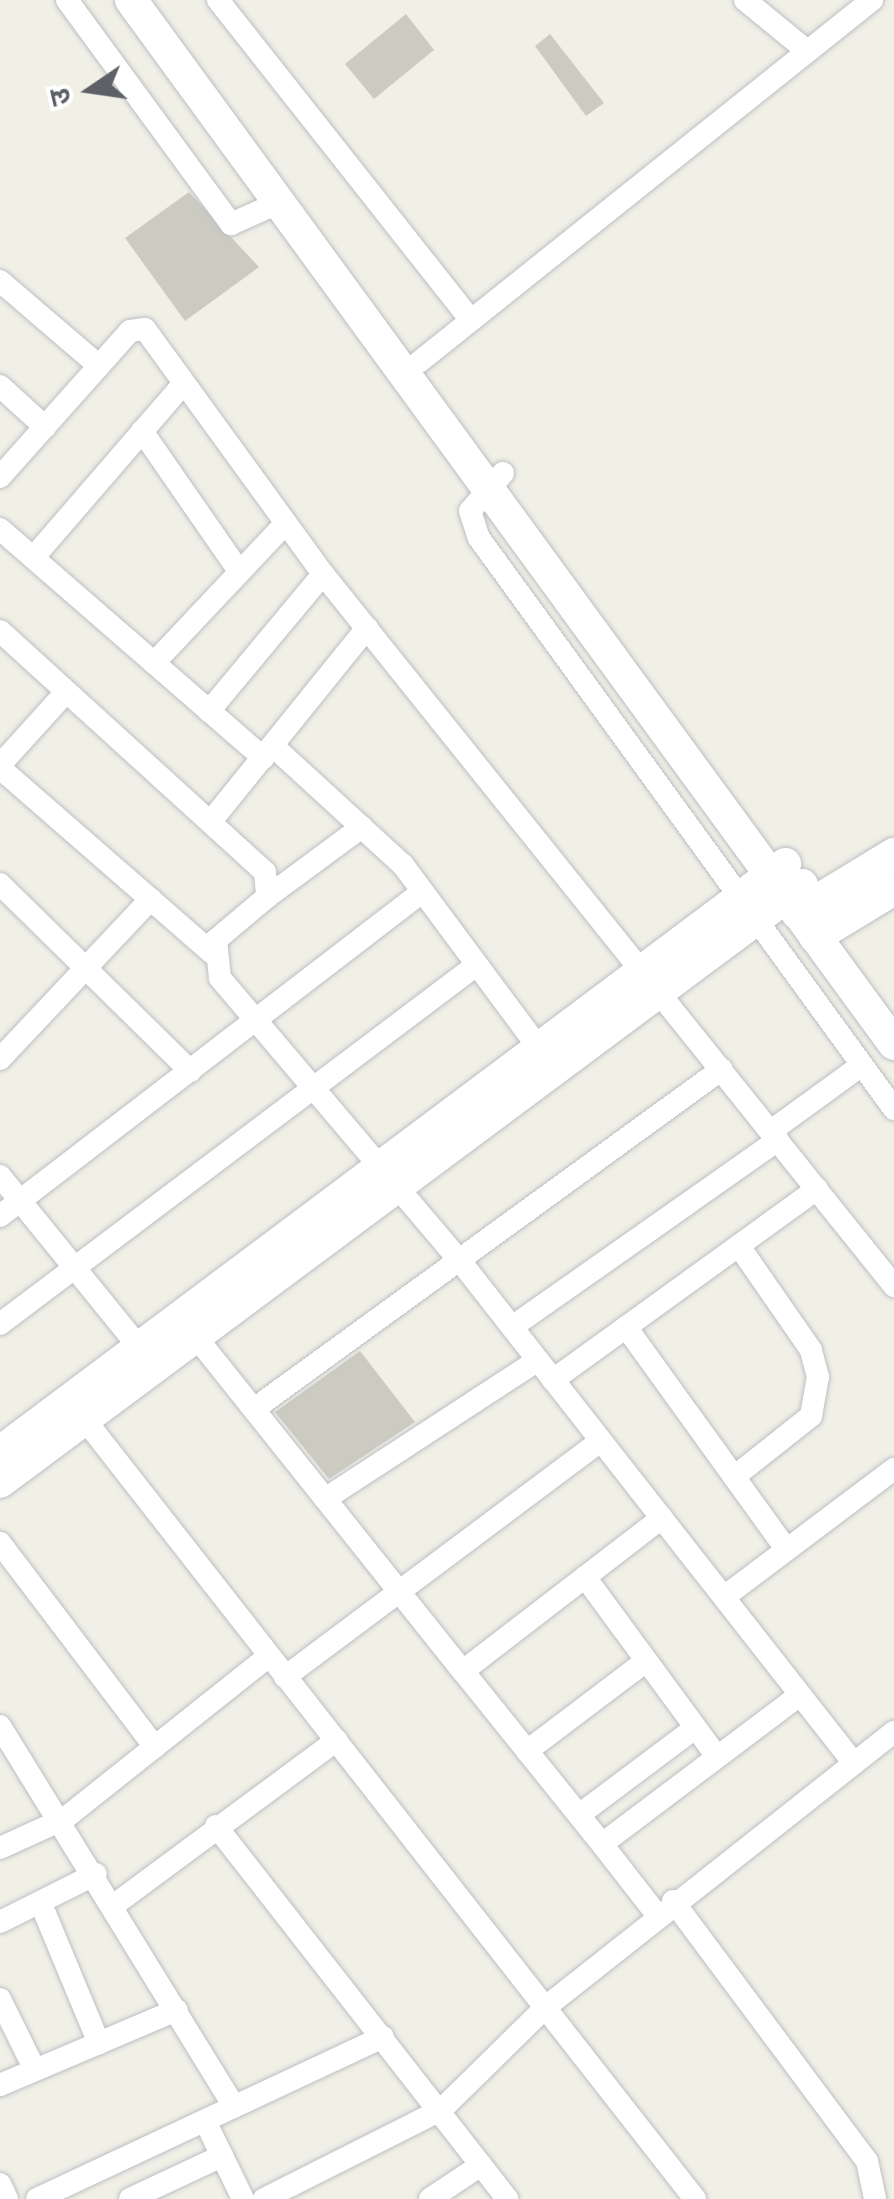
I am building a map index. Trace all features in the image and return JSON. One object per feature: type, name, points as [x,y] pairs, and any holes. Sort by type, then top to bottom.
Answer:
[{"type":"street","points":[[67,0],[232,224],[280,202]]},
{"type":"street","points":[[132,0],[264,160],[419,362],[454,428]]},
{"type":"street","points":[[159,0],[264,160],[280,202],[488,472],[800,900],[894,1044]]},
{"type":"street","points":[[218,0],[470,319]]},
{"type":"street","points":[[746,0],[806,51]]},
{"type":"street","points":[[419,362],[872,0]]},
{"type":"street","points":[[0,281],[99,366]]},
{"type":"street","points":[[0,477],[140,326],[323,574],[894,1286]]},
{"type":"street","points":[[33,558],[183,384]]},
{"type":"street","points":[[0,386],[44,427]]},
{"type":"street","points":[[142,431],[239,571]]},
{"type":"street","points":[[488,472],[470,510],[479,538],[894,1109]]},
{"type":"street","points":[[154,663],[286,524]]},
{"type":"street","points":[[0,529],[209,711],[362,827],[422,892],[538,1047]]},
{"type":"street","points":[[209,711],[323,574]]},
{"type":"street","points":[[212,820],[366,628]]},
{"type":"street","points":[[0,632],[212,820],[264,872],[266,898]]},
{"type":"street","points":[[66,692],[0,767],[212,953],[220,978],[385,1180],[458,1257],[853,1762]]},
{"type":"street","points":[[212,953],[266,898],[362,827]]},
{"type":"street","points":[[800,900],[894,854]]},
{"type":"street","points":[[0,1482],[139,1347],[385,1180],[746,909],[894,889]]},
{"type":"street","points":[[0,1216],[422,892]]},
{"type":"street","points":[[5,899],[89,963],[190,1070]]},
{"type":"street","points":[[2,1052],[151,900]]},
{"type":"street","points":[[800,900],[894,1008]]},
{"type":"street","points":[[0,1324],[309,1084],[475,966]]},
{"type":"street","points":[[0,1452],[196,1337],[538,1047],[649,985]]},
{"type":"street","points":[[512,1328],[774,1135],[862,1065]]},
{"type":"street","points":[[254,1410],[458,1257],[722,1069]]},
{"type":"street","points":[[0,1176],[24,1198],[139,1347]]},
{"type":"street","points":[[553,1380],[817,1189]]},
{"type":"street","points":[[734,1477],[811,1416],[818,1377],[812,1350],[739,1246]]},
{"type":"street","points":[[626,1328],[786,1549]]},
{"type":"street","points":[[196,1337],[578,1815],[666,1908],[867,2160],[884,2194]]},
{"type":"street","points":[[325,1499],[538,1360]]},
{"type":"street","points":[[77,1410],[695,2199]]},
{"type":"street","points":[[286,1677],[601,1440]]},
{"type":"street","points":[[724,1598],[893,1463]]},
{"type":"street","points":[[463,1671],[662,1518]]},
{"type":"street","points":[[0,1543],[155,1746]]},
{"type":"street","points":[[585,1577],[716,1757]]},
{"type":"street","points":[[0,1848],[64,1819],[269,1656]]},
{"type":"street","points":[[527,1751],[646,1661]]},
{"type":"street","points":[[602,1844],[800,1694]]},
{"type":"street","points":[[0,1726],[64,1819],[234,2107]]},
{"type":"street","points":[[578,1815],[695,1728]]},
{"type":"street","points":[[264,2199],[441,2110],[547,2006],[666,1908],[894,1732]]},
{"type":"street","points":[[114,1905],[337,1740]]},
{"type":"street","points":[[216,1826],[507,2199]]},
{"type":"street","points":[[0,1922],[96,1874]]},
{"type":"street","points":[[41,1904],[100,2043]]},
{"type":"street","points":[[0,1999],[34,2070]]},
{"type":"street","points":[[0,2085],[177,2010]]},
{"type":"street","points":[[37,2199],[383,2037]]},
{"type":"street","points":[[205,2121],[242,2199]]},
{"type":"street","points":[[130,2199],[222,2156]]},
{"type":"street","points":[[430,2199],[481,2165]]},
{"type":"street","points":[[0,2184],[7,2199]]},
{"type":"building","points":[[406,14],[434,50],[374,99],[345,64]]},
{"type":"building","points":[[550,34],[604,103],[586,116],[535,46]]},
{"type":"building","points":[[189,192],[259,267],[185,321],[125,238]]},
{"type":"building","points":[[360,1351],[415,1422],[329,1479],[275,1412]]}]
